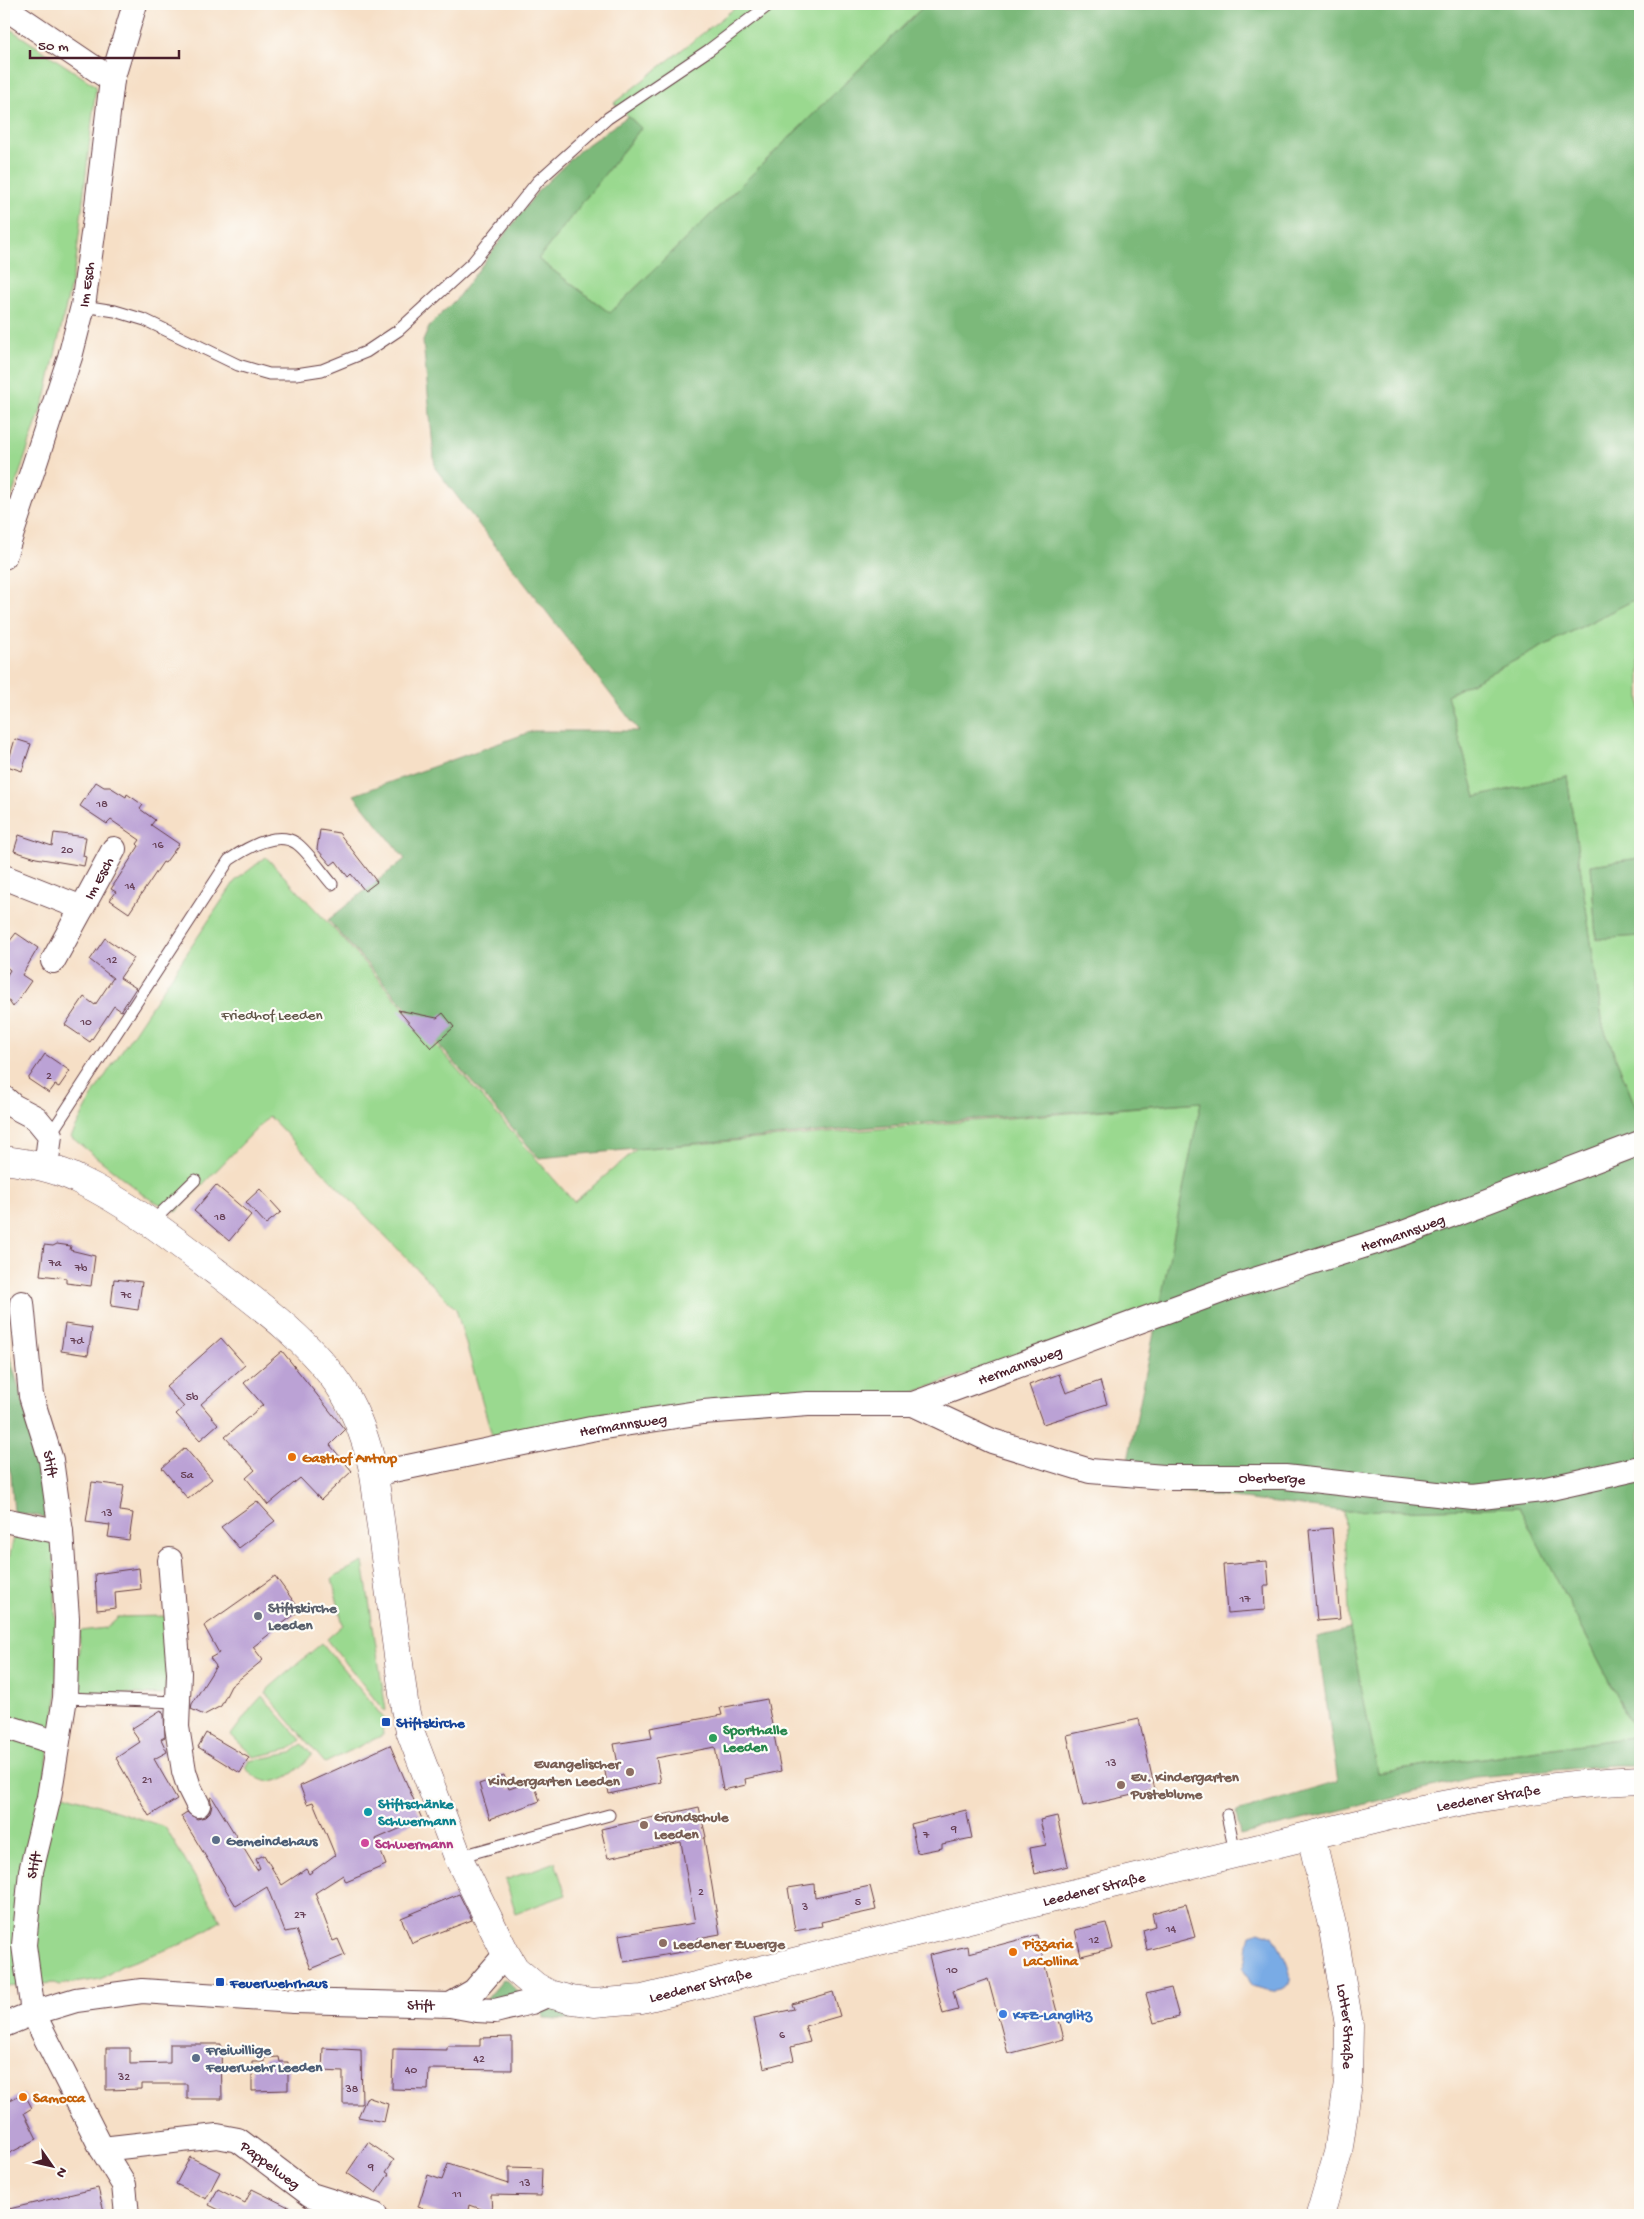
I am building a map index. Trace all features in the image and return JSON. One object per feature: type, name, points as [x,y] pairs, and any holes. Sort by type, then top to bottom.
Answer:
[{"type":"main road","points":[[4,1160],[43,1168],[75,1178],[117,1200],[152,1222],[282,1324],[328,1370],[344,1393],[359,1422],[369,1449],[374,1474],[383,1550],[409,1724],[458,1857],[506,1954]]},
{"type":"main road","name":"Leedener Straße","points":[[506,1954],[523,1977],[549,1994],[594,2003],[642,1999],[1235,1852],[1311,1836],[1402,1812],[1480,1798],[1608,1781],[1640,1780]]},
{"type":"main road","name":"Lotter Straße","points":[[1311,1836],[1333,1928],[1349,2025],[1348,2083],[1338,2153],[1320,2215]]},
{"type":"street","name":"Im Esch","points":[[4,557],[70,356],[83,306],[112,80],[135,4]]},
{"type":"street","points":[[4,7],[112,80]]},
{"type":"street","name":"Im Esch","points":[[53,961],[114,849]]},
{"type":"street","name":"Im Esch","points":[[4,877],[82,908]]},
{"type":"street","points":[[4,1098],[12,1106],[36,1118],[50,1136],[43,1168]]},
{"type":"street","name":"Hermannsweg","points":[[374,1474],[592,1429],[703,1412],[808,1404],[913,1404],[1232,1287],[1401,1234],[1640,1143]]},
{"type":"street","name":"Stift","points":[[22,1303],[32,1396],[51,1460],[61,1532],[67,1618],[65,1698],[49,1797],[31,1871],[24,1945],[33,2013],[76,2000],[142,1991],[294,2002],[450,2006],[495,2011],[531,2002],[549,1994]]},
{"type":"street","name":"Oberberge","points":[[913,1404],[992,1441],[1090,1471],[1164,1477],[1285,1477],[1473,1498],[1542,1490],[1640,1468]]},
{"type":"street","points":[[4,1520],[61,1532]]},
{"type":"street","points":[[170,1560],[179,1673],[177,1727],[184,1770],[189,1787],[198,1805]]},
{"type":"street","points":[[4,1726],[57,1743]]},
{"type":"street","points":[[450,2006],[474,1991],[506,1954]]},
{"type":"street","points":[[4,2025],[33,2013],[102,2149],[124,2185],[127,2215]]},
{"type":"street","name":"Pappelweg","points":[[102,2149],[217,2136],[238,2140],[311,2194],[375,2215]]},
{"type":"lane","points":[[83,306],[115,311],[145,320],[238,364],[269,374],[296,374],[322,370],[366,352],[399,330],[473,262],[538,182],[608,118],[709,50],[770,4]]},
{"type":"lane","points":[[50,1136],[229,860],[243,850],[280,838],[297,843],[332,884]]},
{"type":"lane","points":[[152,1222],[195,1180]]},
{"type":"lane","points":[[65,1698],[178,1702]]},
{"type":"lane","points":[[458,1857],[609,1815]]},
{"type":"lane","points":[[1227,1815],[1235,1852]]},
{"type":"green space","points":[[740,4],[926,4],[610,313],[538,259],[641,128],[614,103]]},
{"type":"green space","points":[[926,4],[1640,4],[1640,597],[1447,695],[1476,797],[1567,776],[1603,1026],[1640,1118],[1640,1765],[1613,1765],[1475,1777],[1240,1835],[1236,1812],[1338,1782],[1317,1637],[1350,1629],[1378,1773],[1638,1736],[1519,1507],[1344,1511],[1123,1485],[1201,1102],[872,1127],[539,1158],[328,920],[405,859],[354,795],[533,731],[639,731],[435,468],[423,341],[430,325],[457,298],[538,191],[580,150],[628,116],[641,128],[538,259],[610,313]]},
{"type":"green space","points":[[4,25],[96,86],[76,261],[46,395],[4,519]]},
{"type":"green space","points":[[1640,597],[1640,858],[1591,865],[1596,939],[1640,936],[1640,1118],[1603,1026],[1567,776],[1476,797],[1447,695]]},
{"type":"green space","name":"Friedhof Leeden","points":[[266,857],[344,940],[574,1202],[637,1149],[1201,1102],[1160,1307],[912,1393],[493,1439],[456,1309],[269,1116],[176,1212],[148,1198],[71,1137],[95,1091],[235,881]]},
{"type":"green space","points":[[1640,858],[1640,936],[1596,939],[1591,865]]},
{"type":"green space","points":[[4,1336],[43,1472],[48,1515],[44,1517],[14,1512],[11,1474],[4,1453]]},
{"type":"green space","points":[[1519,1507],[1638,1736],[1377,1773],[1350,1629],[1344,1511]]},
{"type":"green space","points":[[16,1529],[54,1537],[57,1698],[43,1787],[165,1827],[221,1921],[182,1944],[121,1966],[101,1979],[59,1985],[54,1983],[6,1987],[4,1986],[4,1580]]},
{"type":"green space","points":[[363,1562],[386,1710],[384,1711],[327,1639],[343,1625],[332,1579],[336,1575]]},
{"type":"green space","points":[[166,1616],[172,1685],[163,1695],[82,1692],[77,1685],[80,1631],[106,1628],[118,1617]]},
{"type":"green space","points":[[322,1643],[386,1721],[382,1724],[383,1735],[325,1763],[266,1694],[269,1688]]},
{"type":"green space","points":[[262,1696],[301,1740],[290,1749],[254,1757],[231,1735]]},
{"type":"green space","points":[[302,1744],[312,1755],[283,1779],[276,1781],[262,1780],[245,1768],[249,1761],[291,1753]]},
{"type":"green space","points":[[555,1862],[566,1895],[516,1913],[505,1880]]},
{"type":"green space","points":[[503,1980],[507,1981],[523,1997],[486,2000]]},
{"type":"green space","points":[[549,2005],[572,2012],[570,2020],[544,2018],[538,2006]]},
{"type":"water","points":[[1260,1931],[1273,1936],[1288,1966],[1290,1983],[1286,1988],[1279,1991],[1252,1986],[1243,1968],[1250,1934]]},
{"type":"building","points":[[15,739],[31,744],[22,771],[7,766]]},
{"type":"building","points":[[96,782],[104,787],[110,787],[126,797],[127,794],[143,805],[140,809],[155,820],[151,825],[179,844],[165,863],[163,862],[129,913],[110,900],[116,892],[111,889],[139,846],[137,844],[140,840],[111,820],[107,824],[80,806]]},
{"type":"building","points":[[320,830],[339,833],[377,882],[365,891],[351,874],[348,877],[336,861],[331,865],[317,849]]},
{"type":"building","points":[[54,833],[86,837],[83,856],[86,857],[84,866],[36,858],[14,851],[19,835],[52,846]]},
{"type":"building","points":[[16,933],[38,948],[22,975],[31,981],[13,1007],[4,994],[4,980],[10,970],[4,965],[4,938],[9,942]]},
{"type":"building","points":[[105,938],[134,958],[120,978],[136,988],[121,1011],[114,1006],[90,1042],[65,1025],[84,997],[95,1005],[113,978],[90,960]]},
{"type":"building","points":[[398,1010],[437,1018],[443,1013],[454,1027],[431,1048]]},
{"type":"building","points":[[45,1054],[70,1071],[59,1087],[55,1085],[49,1093],[28,1079]]},
{"type":"building","points":[[216,1185],[251,1215],[229,1241],[194,1211]]},
{"type":"building","points":[[260,1189],[281,1212],[266,1224],[246,1202]]},
{"type":"building","points":[[57,1244],[71,1246],[70,1250],[95,1256],[91,1286],[66,1283],[66,1278],[40,1275],[44,1245],[53,1246]]},
{"type":"building","points":[[114,1279],[142,1282],[138,1310],[111,1306]]},
{"type":"building","points":[[65,1324],[92,1328],[88,1355],[61,1351]]},
{"type":"building","points":[[221,1338],[245,1365],[201,1404],[218,1424],[200,1440],[176,1414],[184,1407],[166,1387]]},
{"type":"building","name":"Gasthof Antrup","points":[[282,1351],[345,1430],[330,1445],[352,1471],[321,1500],[300,1478],[268,1505],[246,1478],[255,1470],[225,1437],[263,1405],[244,1383]]},
{"type":"building","points":[[1059,1374],[1066,1393],[1100,1381],[1107,1404],[1043,1424],[1029,1385]]},
{"type":"building","points":[[185,1448],[212,1479],[188,1499],[162,1468]]},
{"type":"building","points":[[92,1482],[124,1486],[120,1511],[133,1513],[129,1540],[108,1537],[110,1525],[86,1522]]},
{"type":"building","points":[[257,1501],[275,1521],[239,1548],[221,1527]]},
{"type":"building","points":[[1332,1528],[1340,1619],[1317,1621],[1309,1530]]},
{"type":"building","points":[[1267,1561],[1269,1586],[1264,1586],[1265,1610],[1227,1613],[1223,1565]]},
{"type":"building","points":[[139,1568],[141,1589],[115,1592],[116,1608],[97,1610],[95,1574]]},
{"type":"building","points":[[275,1576],[300,1610],[253,1647],[263,1660],[231,1686],[221,1706],[204,1715],[191,1709],[192,1704],[216,1666],[210,1658],[219,1653],[204,1626]]},
{"type":"building","name":"Sporthalle Leeden","points":[[767,1699],[781,1771],[745,1779],[746,1785],[723,1790],[715,1747],[656,1758],[661,1782],[609,1794],[604,1766],[618,1764],[614,1744],[652,1738],[650,1728],[722,1715],[720,1708]]},
{"type":"building","points":[[161,1710],[164,1715],[165,1737],[161,1739],[167,1752],[154,1759],[177,1799],[149,1816],[116,1758],[140,1742],[131,1729]]},
{"type":"building","points":[[1139,1719],[1155,1790],[1083,1806],[1067,1735]]},
{"type":"building","points":[[206,1733],[249,1758],[240,1773],[198,1747]]},
{"type":"building","points":[[390,1745],[422,1819],[376,1839],[386,1865],[346,1882],[343,1875],[315,1893],[333,1941],[338,1939],[345,1955],[311,1969],[296,1930],[285,1932],[267,1887],[236,1906],[181,1816],[187,1812],[197,1819],[205,1817],[210,1812],[212,1805],[210,1798],[212,1797],[257,1870],[260,1868],[256,1859],[264,1855],[282,1885],[306,1869],[309,1874],[335,1855],[313,1802],[307,1804],[300,1786]]},
{"type":"building","points":[[504,1775],[509,1789],[533,1781],[540,1801],[490,1819],[479,1784]]},
{"type":"building","points":[[699,1807],[706,1837],[704,1838],[720,1934],[698,1938],[699,1949],[624,1962],[619,1935],[695,1923],[681,1842],[608,1858],[601,1829]]},
{"type":"building","points":[[966,1810],[972,1838],[942,1844],[942,1848],[917,1853],[911,1824]]},
{"type":"building","points":[[1057,1816],[1068,1866],[1035,1874],[1030,1848],[1046,1845],[1040,1820]]},
{"type":"building","points":[[814,1884],[815,1898],[870,1886],[876,1910],[821,1922],[822,1926],[795,1931],[788,1888]]},
{"type":"building","points":[[459,1894],[472,1920],[412,1943],[401,1918]]},
{"type":"building","points":[[1186,1904],[1195,1937],[1147,1950],[1143,1930],[1155,1926],[1152,1913]]},
{"type":"building","points":[[1106,1923],[1113,1948],[1081,1956],[1075,1930]]},
{"type":"building","points":[[1037,1935],[1064,2039],[1008,2054],[988,1979],[953,1991],[958,2010],[943,2014],[929,1955],[968,1946],[969,1953]]},
{"type":"building","points":[[1171,1988],[1179,2017],[1154,2023],[1146,1994]]},
{"type":"building","points":[[833,1992],[840,2016],[805,2026],[810,2042],[791,2047],[794,2060],[764,2068],[754,2018],[794,2009],[792,2004]]},
{"type":"building","points":[[512,2037],[512,2070],[429,2069],[428,2090],[392,2089],[393,2049],[447,2050],[447,2046],[480,2046],[480,2038]]},
{"type":"building","points":[[170,2044],[221,2044],[222,2099],[187,2099],[187,2084],[142,2084],[142,2089],[106,2090],[106,2048],[130,2048],[130,2064],[170,2063]]},
{"type":"building","points":[[323,2048],[361,2050],[362,2104],[343,2104],[343,2072],[322,2071]]},
{"type":"building","points":[[279,2057],[280,2062],[288,2062],[288,2090],[252,2091],[252,2062],[264,2062],[264,2058]]},
{"type":"building","points":[[24,2093],[32,2108],[24,2113],[37,2139],[4,2156],[4,2103]]},
{"type":"building","points":[[367,2097],[388,2104],[384,2122],[358,2117]]},
{"type":"building","points":[[368,2142],[394,2160],[386,2172],[389,2174],[376,2193],[347,2173]]},
{"type":"building","points":[[190,2157],[220,2172],[206,2199],[176,2184]]},
{"type":"building","points":[[448,2164],[509,2184],[509,2167],[542,2168],[541,2196],[491,2195],[492,2213],[470,2205],[468,2215],[444,2215],[418,2207],[428,2175],[442,2180]]},
{"type":"building","points":[[98,2188],[105,2215],[9,2215],[9,2209]]},
{"type":"building","points":[[218,2189],[245,2203],[252,2189],[305,2215],[229,2215],[209,2205]]},
{"type":"place","name":"Gasthof Antrup","points":[[292,1457]]},
{"type":"place","name":"Stiftskirche Leeden","points":[[258,1616]]},
{"type":"place","name":"Stiftskirche","points":[[386,1722]]},
{"type":"place","name":"Sporthalle Leeden","points":[[713,1738]]},
{"type":"place","name":"Evangelischer Kindergarten Leeden","points":[[630,1772]]},
{"type":"place","name":"Ev. Kindergarten Pusteblume","points":[[1121,1785]]},
{"type":"place","name":"Stiftschänke Schwermann","points":[[368,1812]]},
{"type":"place","name":"Grundschule Leeden","points":[[644,1825]]},
{"type":"place","name":"Gemeindehaus","points":[[216,1840]]},
{"type":"place","name":"Schwermann","points":[[365,1843]]},
{"type":"place","name":"Leedener Zwerge","points":[[663,1943]]},
{"type":"place","name":"Pizzaria LaCollina","points":[[1013,1952]]},
{"type":"place","name":"Feuerwehrhaus","points":[[220,1982]]},
{"type":"place","name":"KFZ-Langlitz","points":[[1003,2014]]},
{"type":"place","name":"Freiwillige Feuerwehr Leeden","points":[[196,2058]]},
{"type":"place","name":"Samocca","points":[[23,2097]]}]
